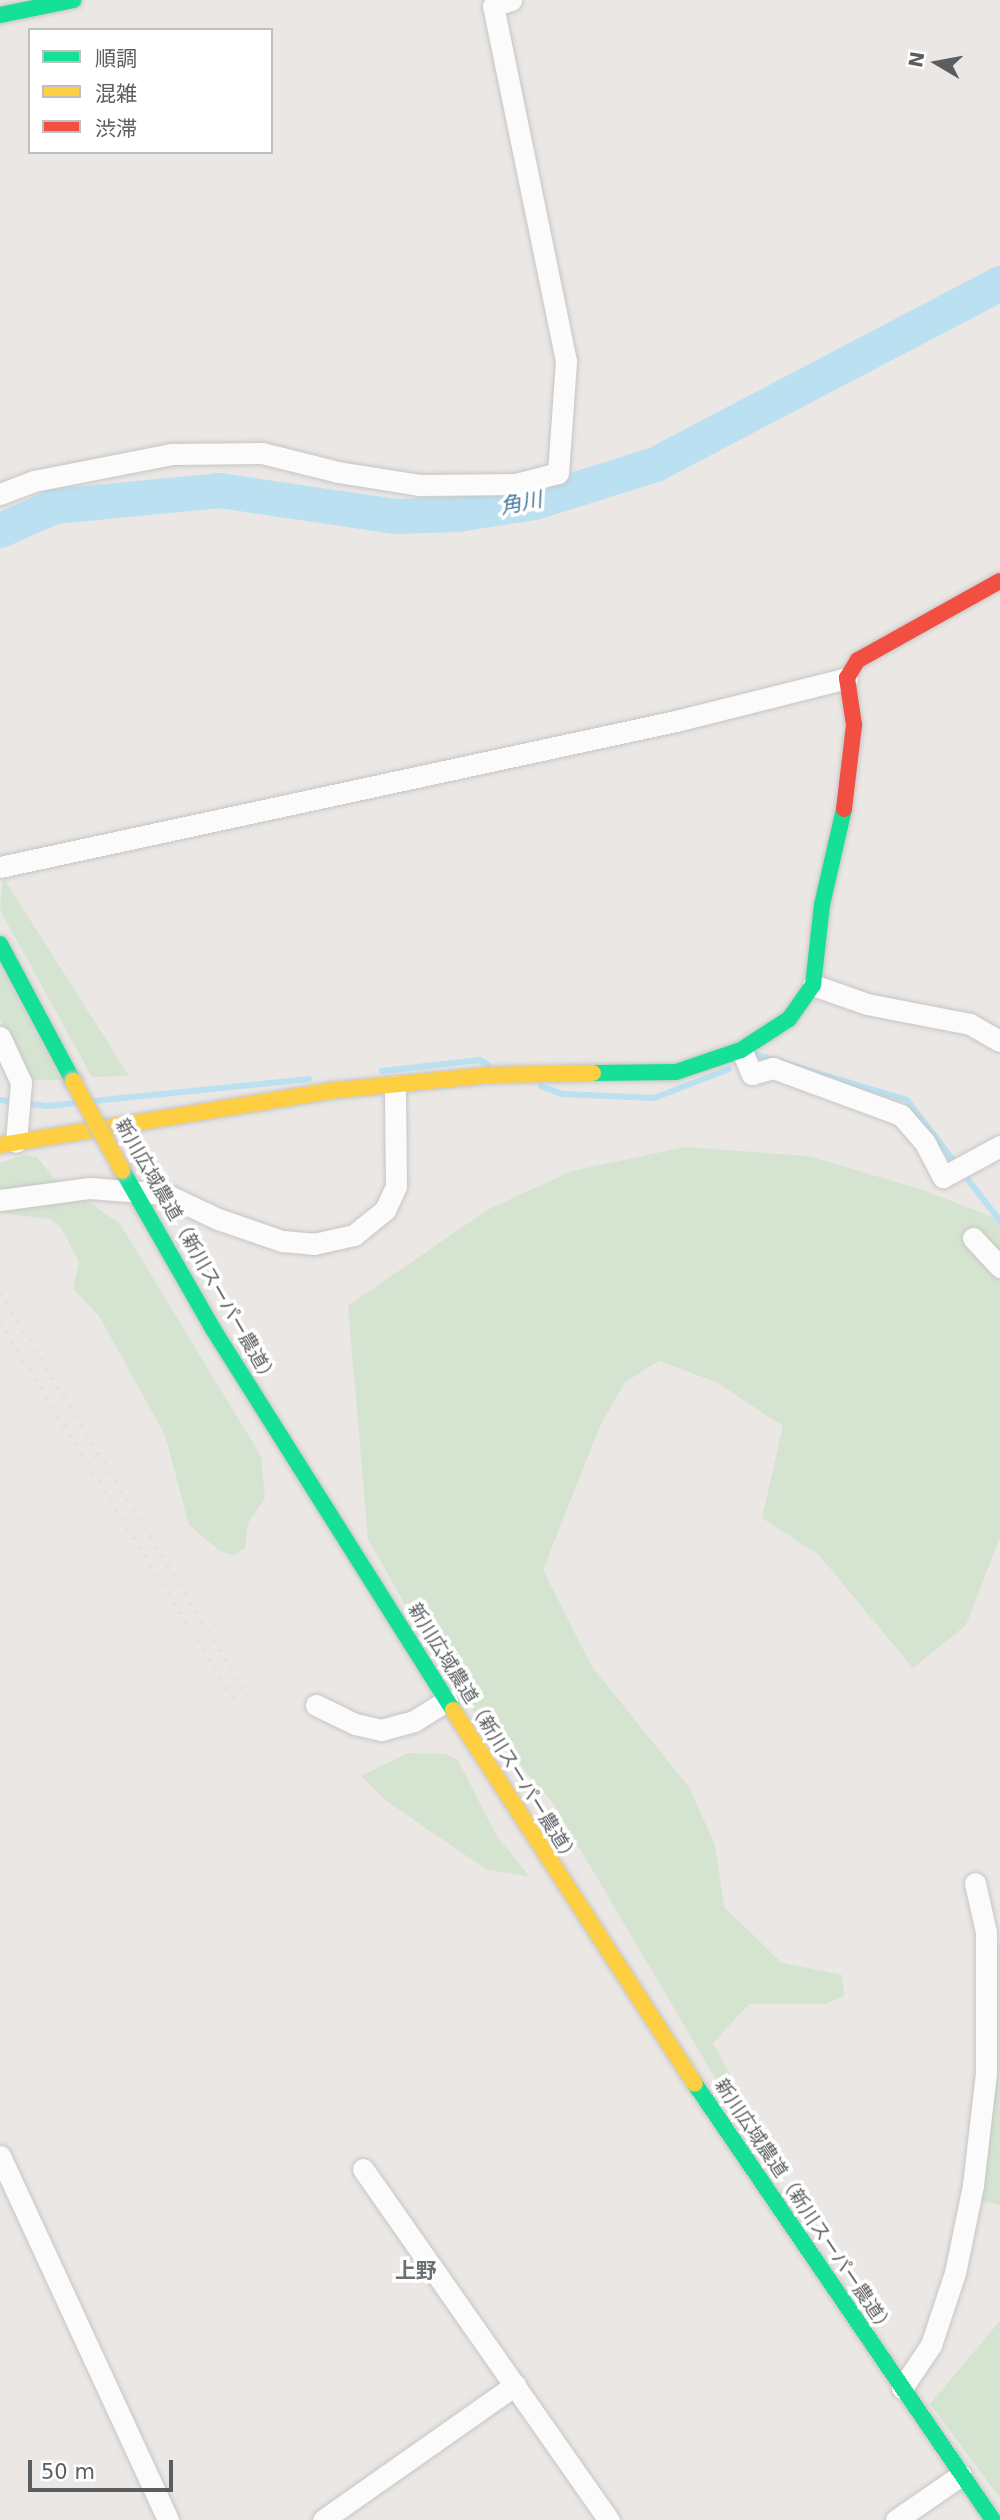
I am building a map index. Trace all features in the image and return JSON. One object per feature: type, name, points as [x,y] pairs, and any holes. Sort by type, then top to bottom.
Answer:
[{"type":"street","points":[[0,15],[73,0]]},
{"type":"street","points":[[0,494],[34,481],[172,454],[262,453],[338,472],[419,485],[516,484],[558,473],[566,362],[493,6],[511,0]]},
{"type":"street","points":[[0,1037],[20,1089],[17,1115],[8,1143],[328,1091],[492,1075],[676,1072],[741,1051],[789,1019],[813,985],[822,905],[851,779],[854,725],[848,678],[858,660],[1000,581]]},
{"type":"street","points":[[0,867],[676,721],[848,678]]},
{"type":"street","name":"新川広域農道（新川スーパー農道）","points":[[0,944],[132,1192],[213,1329],[446,1700],[624,1981],[993,2520]]},
{"type":"street","points":[[813,985],[867,1004],[970,1024],[1000,1041]]},
{"type":"street","points":[[741,1051],[751,1072],[774,1068],[901,1115],[924,1141],[943,1177],[1000,1146]]},
{"type":"street","points":[[0,1200],[90,1188],[165,1194],[218,1219],[282,1241],[314,1244],[354,1235],[385,1210],[396,1185],[395,1086]]},
{"type":"street","points":[[972,1238],[1000,1267]]},
{"type":"street","points":[[316,1705],[355,1724],[381,1730],[414,1721],[446,1700]]},
{"type":"street","points":[[902,2388],[931,2345],[955,2273],[973,2185],[986,2072],[986,1932],[975,1883]]},
{"type":"street","points":[[0,2156],[168,2520]]},
{"type":"street","points":[[363,2169],[609,2520]]},
{"type":"street","points":[[323,2520],[515,2385]]},
{"type":"street","points":[[896,2520],[961,2475]]},
{"type":"green space","points":[[3,877],[129,1076],[92,1077],[0,910]]},
{"type":"green space","points":[[0,965],[61,1080],[28,1080],[0,1019]]},
{"type":"green space","points":[[685,1147],[808,1156],[923,1190],[1000,1220],[1000,1537],[966,1625],[913,1668],[819,1555],[762,1518],[783,1426],[716,1382],[659,1361],[625,1382],[600,1426],[543,1570],[592,1667],[689,1787],[715,1845],[724,1907],[782,1963],[842,1975],[844,1996],[826,2004],[749,2004],[713,2043],[774,2153],[764,2161],[553,1803],[448,1681],[368,1539],[348,1306],[487,1210],[572,1171]]},
{"type":"green space","points":[[24,1155],[37,1157],[53,1177],[120,1224],[261,1456],[265,1498],[248,1523],[245,1548],[234,1555],[221,1552],[189,1525],[165,1435],[99,1316],[73,1289],[79,1262],[60,1226],[49,1219],[0,1213],[0,1163]]},
{"type":"green space","points":[[408,1753],[446,1754],[458,1760],[496,1835],[529,1876],[487,1870],[385,1800],[361,1776]]},
{"type":"green space","points":[[995,1943],[1000,1943],[1000,2205],[982,2201]]},
{"type":"green space","points":[[1000,2321],[1000,2498],[930,2404]]},
{"type":"waterway","name":"角川","points":[[0,530],[54,506],[219,490],[395,516],[457,514],[534,502],[655,464],[1000,283]]},
{"type":"waterway","points":[[757,1055],[907,1100],[1000,1221]]},
{"type":"waterway","points":[[382,1071],[480,1060],[488,1065]]},
{"type":"waterway","points":[[541,1086],[562,1094],[654,1098],[729,1069]]},
{"type":"waterway","points":[[93,1101],[309,1079]]},
{"type":"waterway","points":[[0,1100],[47,1106],[76,1103]]},
{"type":"railway","points":[[0,1293],[247,1694]]},
{"type":"railway","points":[[0,1322],[236,1702]]},
{"type":"traffic: fast","points":[[0,15],[73,0]]},
{"type":"traffic: fast","points":[[593,1073],[676,1072],[741,1050],[789,1019],[813,985],[822,905],[844,809]]},
{"type":"traffic: fast","points":[[0,944],[73,1081]]},
{"type":"traffic: fast","points":[[122,1170],[213,1329],[453,1710]]},
{"type":"traffic: fast","points":[[695,2084],[993,2520]]},
{"type":"traffic: slow","points":[[0,1145],[328,1091],[492,1075],[593,1073]]},
{"type":"traffic: slow","points":[[73,1081],[122,1170]]},
{"type":"traffic: slow","points":[[453,1710],[695,2084]]},
{"type":"traffic: jam","points":[[844,809],[854,725],[847,678],[858,660],[1000,581]]},
{"type":"district","name":"上野","points":[[416,2271]]}]
